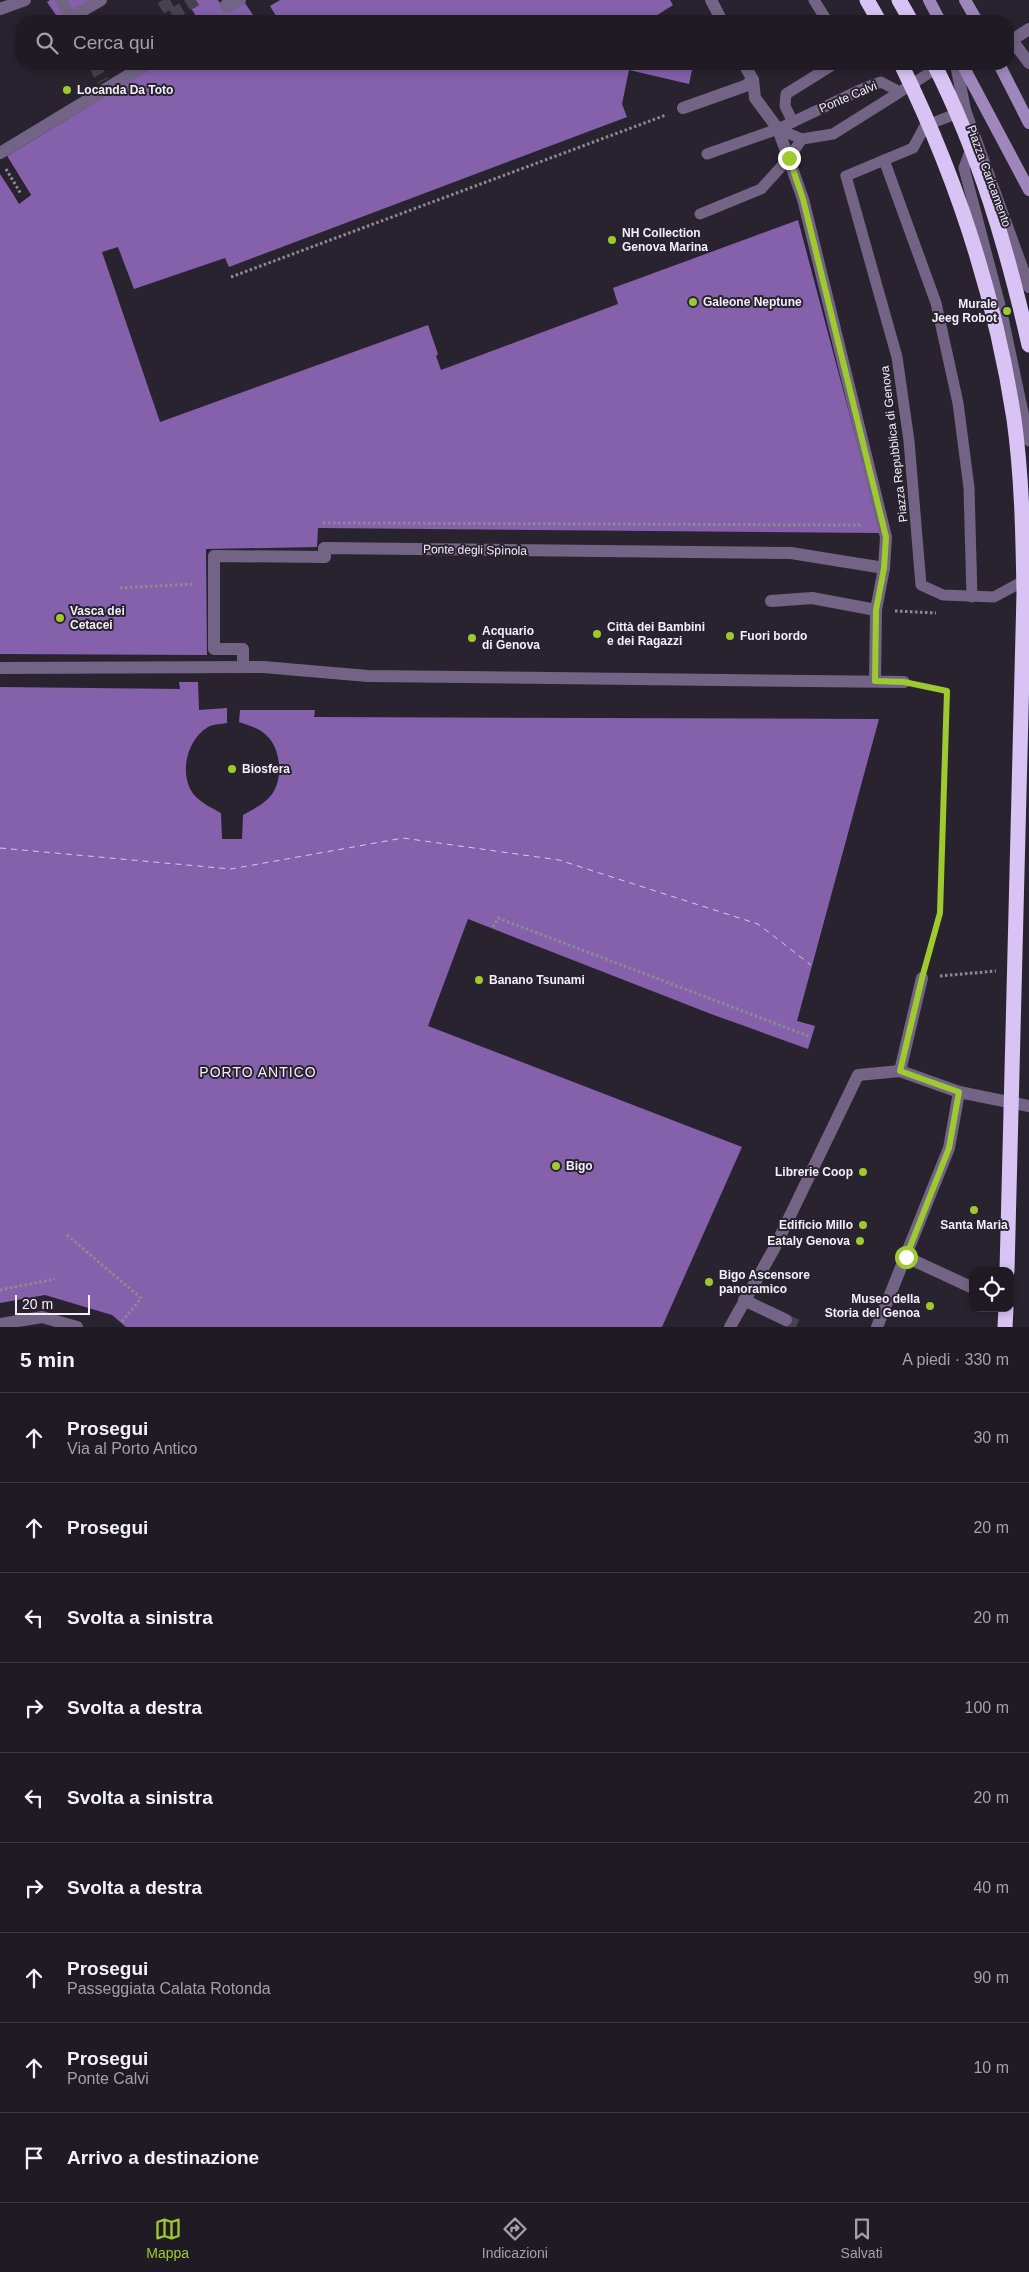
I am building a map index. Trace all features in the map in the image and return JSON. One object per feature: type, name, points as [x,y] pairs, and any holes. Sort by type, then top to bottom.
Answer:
[{"type":"highway","points":[[867,0],[876,15]]},
{"type":"highway","points":[[899,0],[908,15]]},
{"type":"highway","points":[[904,70],[947,163],[978,258],[1002,353],[1014,420],[1019,474],[1023,523],[1024,593],[1007,1267]]},
{"type":"highway","points":[[937,70],[974,155],[1015,282],[1029,345]]},
{"type":"main road","points":[[929,0],[937,15]]},
{"type":"main road","points":[[965,0],[973,15]]},
{"type":"main road","points":[[965,70],[1029,190]]},
{"type":"main road","points":[[1002,70],[1029,123]]},
{"type":"street","points":[[0,9],[25,0]]},
{"type":"street","points":[[61,0],[68,15]]},
{"type":"street","points":[[78,15],[101,0]]},
{"type":"street","points":[[226,5],[227,7],[240,0]]},
{"type":"street","points":[[711,0],[719,15]]},
{"type":"street","points":[[1014,38],[1029,29]]},
{"type":"street","points":[[1014,45],[1029,63]]},
{"type":"street","points":[[0,153],[105,85],[135,70]]},
{"type":"street","points":[[747,70],[753,80],[755,98],[778,129],[803,199],[886,537],[884,568],[876,610],[875,681]]},
{"type":"street","name":"Piazza Caricamento","points":[[957,70],[965,110],[1029,287]]},
{"type":"street","points":[[683,108],[745,86],[753,80]]},
{"type":"street","name":"Ponte degli Spìnola","points":[[243,668],[243,649],[214,649],[214,556],[325,557],[324,548],[792,553],[884,568]]},
{"type":"street","points":[[771,601],[812,598],[876,610]]},
{"type":"street","points":[[0,668],[243,668],[368,676],[904,682]]},
{"type":"street","points":[[900,1071],[922,978]]},
{"type":"street","points":[[730,1327],[775,1247],[858,1075],[900,1071],[959,1092],[1029,1106]]},
{"type":"street","points":[[877,1327],[949,1148],[959,1092]]},
{"type":"street","points":[[906,1257],[969,1286]]},
{"type":"street","points":[[744,1300],[786,1320]]},
{"type":"street","points":[[0,1324],[42,1317],[77,1327]]},
{"type":"lane","points":[[814,0],[823,15]]},
{"type":"lane","points":[[793,122],[785,106],[786,94],[824,70]]},
{"type":"lane","points":[[900,92],[934,70]]},
{"type":"lane","name":"Ponte Calvi","points":[[707,154],[778,129],[862,89],[881,82],[900,92]]},
{"type":"lane","name":"Ponte Calvi","points":[[802,139],[833,134],[900,92]]},
{"type":"lane","name":"Piazza Repubblica di Genova","points":[[965,110],[925,126],[913,148],[846,176],[897,357],[910,450],[921,585],[943,595],[994,597],[1029,578]]},
{"type":"lane","points":[[700,214],[760,189],[789,158],[802,139],[778,129]]},
{"type":"lane","points":[[975,138],[964,168],[1002,313],[1029,441]]},
{"type":"lane","points":[[884,160],[936,303],[958,403],[969,488],[972,597]]},
{"type":"path","points":[[231,277],[683,108]]},
{"type":"path","points":[[4,167],[21,194]]},
{"type":"path","points":[[322,523],[869,525]]},
{"type":"path","points":[[120,588],[196,584]]},
{"type":"path","points":[[904,682],[947,691],[940,913],[922,978],[1003,970]]},
{"type":"path","points":[[493,927],[498,918],[811,1037]]},
{"type":"path","points":[[67,1234],[141,1298],[121,1323]]},
{"type":"path","points":[[0,1290],[55,1279]]},
{"type":"shaded area","points":[[50,0],[98,0],[74,15],[56,15],[47,2]]},
{"type":"shaded area","points":[[186,0],[218,0],[225,10],[243,0],[253,15],[195,15]]},
{"type":"shaded area","points":[[280,0],[670,0],[673,5],[657,15],[275,15],[270,6]]},
{"type":"shaded area","points":[[148,70],[629,70],[622,104],[627,117],[229,267],[225,258],[134,289],[118,247],[102,252],[160,422],[428,325],[438,354],[436,356],[441,370],[618,304],[613,288],[798,220],[881,533],[318,528],[317,547],[206,549],[207,655],[0,654],[0,174],[19,203],[31,195],[7,156]]},
{"type":"shaded area","points":[[629,70],[692,70],[689,84]]},
{"type":"shaded area","points":[[179,682],[198,682],[199,710],[227,708],[227,723],[208,727],[194,740],[187,759],[186,769],[190,788],[195,796],[204,804],[221,813],[222,839],[242,839],[243,815],[268,799],[277,785],[279,777],[279,762],[275,747],[261,731],[239,722],[240,710],[315,710],[314,717],[879,719],[797,1021],[815,1026],[808,1049],[711,1014],[468,919],[428,1026],[742,1147],[662,1327],[126,1327],[112,1315],[45,1295],[0,1303],[0,687],[180,689]]},
{"type":"pier","points":[[7,156],[31,195],[19,204],[0,171],[20,200],[28,194],[5,158]]},
{"type":"ferry route","points":[[0,848],[231,869],[403,838],[559,860],[758,924],[811,965]]},
{"type":"tunnel","points":[[163,0],[172,15]]},
{"type":"tunnel","points":[[172,15],[196,0]]},
{"type":"tunnel","points":[[97,70],[103,81]]},
{"type":"tunnel","points":[[786,1320],[800,1327]]},
{"type":"place","name":"Locanda Da Toto","points":[[67,90]]},
{"type":"place","name":"NH Collection Genova Marina","points":[[612,240]]},
{"type":"place","name":"Galeone Neptune","points":[[693,302]]},
{"type":"place","name":"Murale Jeeg Robot","points":[[1007,311]]},
{"type":"place","name":"Vasca dei Cetacei","points":[[60,618]]},
{"type":"place","name":"Città dei Bambini e dei Ragazzi","points":[[597,634]]},
{"type":"place","name":"Fuori bordo","points":[[730,636]]},
{"type":"place","name":"Acquario di Genova","points":[[472,638]]},
{"type":"place","name":"Biosfera","points":[[232,769]]},
{"type":"place","name":"Banano Tsunami","points":[[479,980]]},
{"type":"place","name":"Bigo","points":[[556,1166]]},
{"type":"place","name":"Librerie Coop","points":[[863,1172]]},
{"type":"place","name":"Santa Maria","points":[[974,1210]]},
{"type":"place","name":"Edificio Millo","points":[[863,1225]]},
{"type":"place","name":"Eataly Genova","points":[[860,1241]]},
{"type":"place","name":"Bigo Ascensore panoramico","points":[[709,1282]]},
{"type":"place","name":"Museo della Storia del Genoa","points":[[930,1306]]},
{"type":"district","name":"PORTO ANTICO","points":[[258,1072]]},
{"type":"route","points":[[789,158],[803,199],[886,537],[884,568],[876,610],[875,681],[904,682],[947,691],[940,913],[900,1071],[959,1092],[949,1148],[906,1257]]}]
